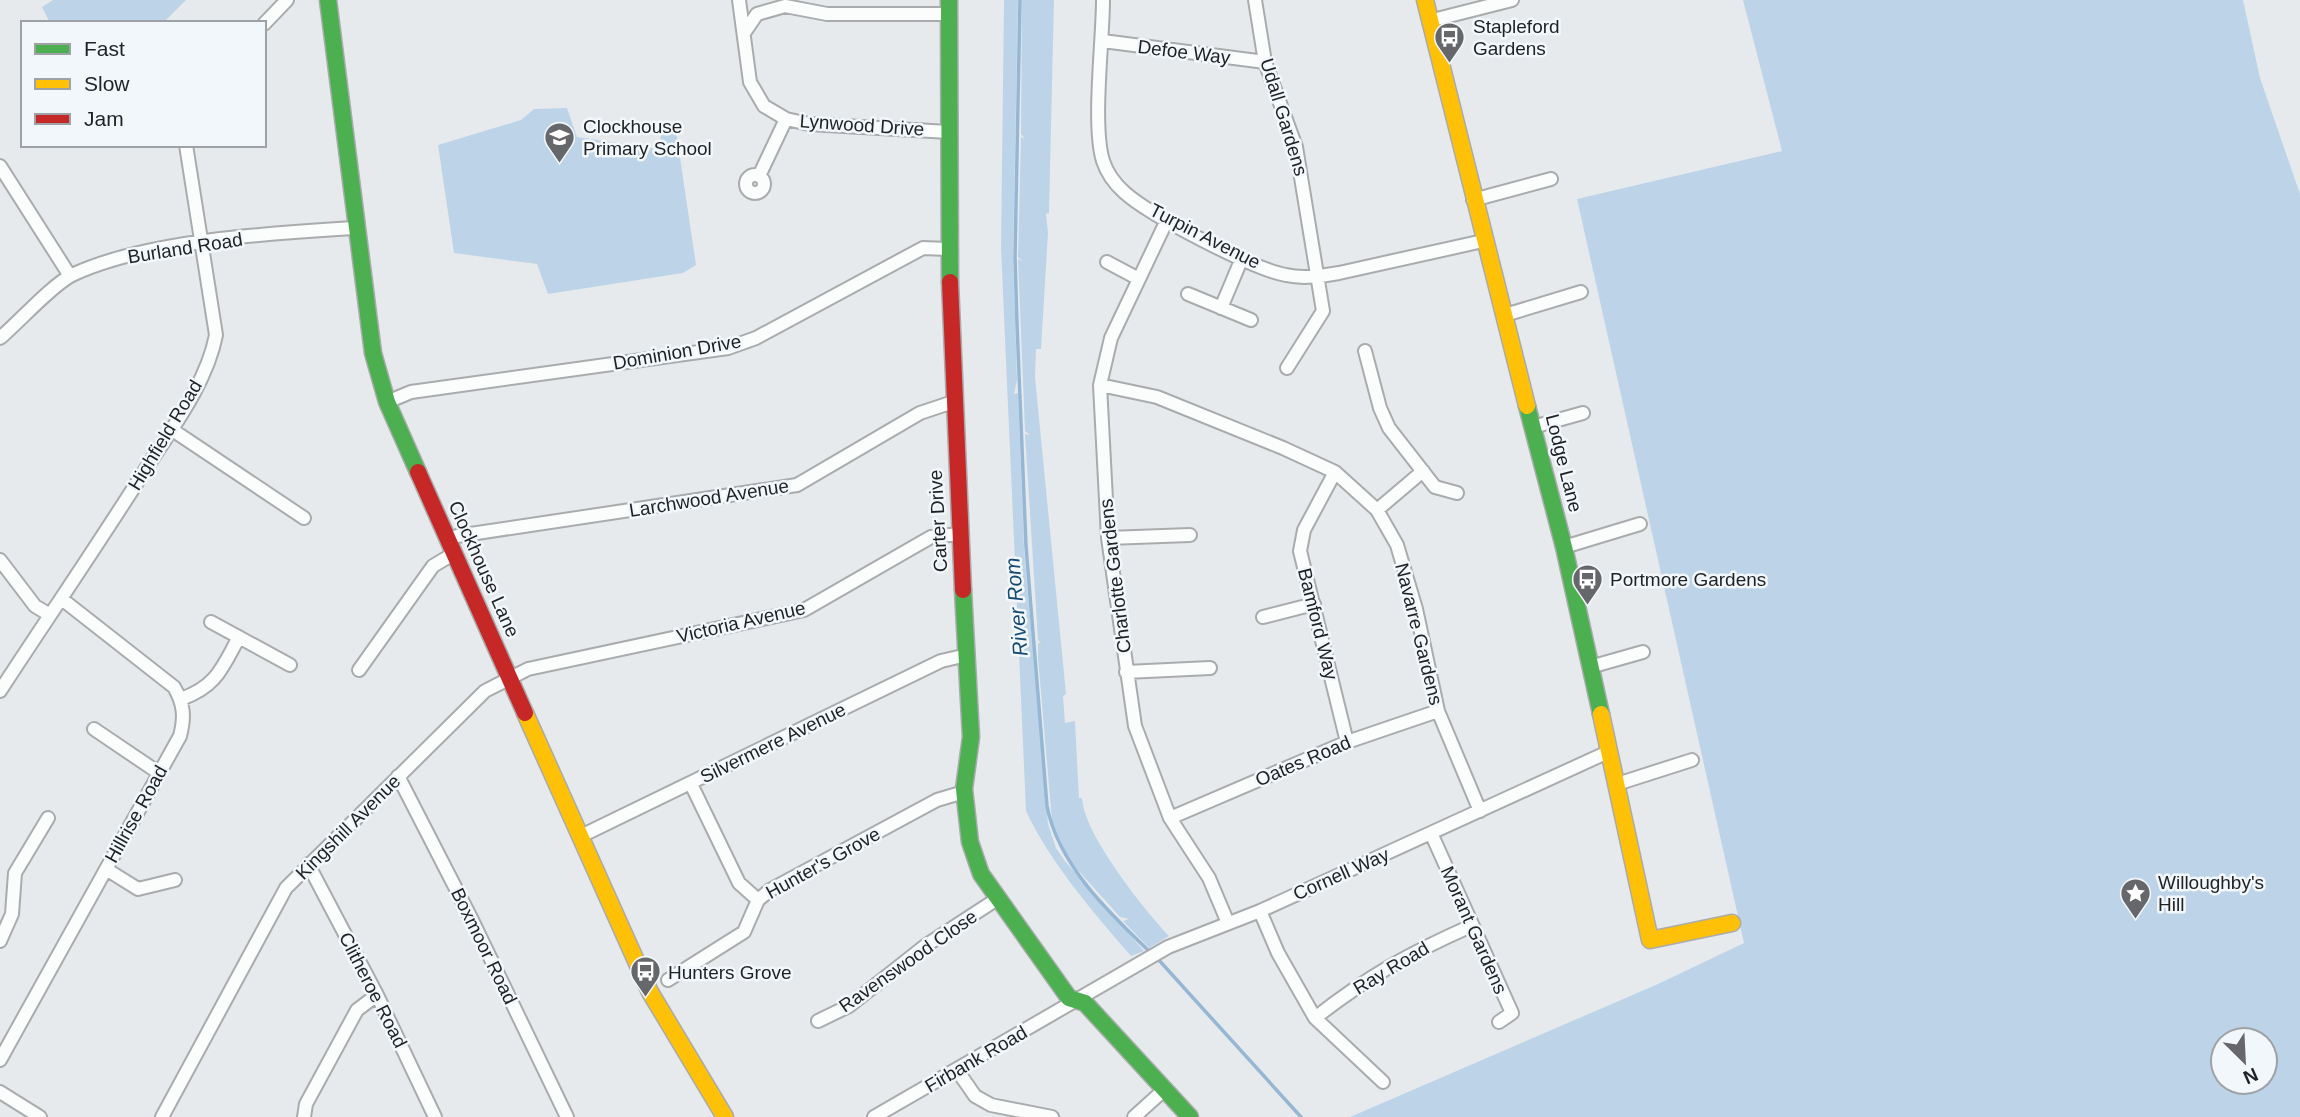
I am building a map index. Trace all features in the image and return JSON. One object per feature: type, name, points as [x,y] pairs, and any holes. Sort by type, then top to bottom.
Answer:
[{"type":"street","points":[[266,22],[287,0]]},
{"type":"street","name":"Clockhouse Lane","points":[[328,0],[373,353],[387,402],[643,975],[725,1117]]},
{"type":"street","name":"Lynwood Drive","points":[[739,0],[750,82],[764,106],[786,119],[809,124],[949,132]]},
{"type":"street","points":[[769,0],[827,14],[949,7]]},
{"type":"street","name":"Turpin Avenue","points":[[1103,0],[1100,129],[1103,160],[1121,190],[1167,219],[1242,258],[1285,275],[1315,277],[1483,241]]},
{"type":"street","name":"Udall Gardens","points":[[1255,0],[1265,62],[1296,147],[1305,190],[1315,277],[1323,311],[1287,368]]},
{"type":"street","name":"Lodge Lane","points":[[1425,0],[1483,241],[1505,314],[1563,547],[1650,940],[1732,923]]},
{"type":"street","points":[[1429,21],[1512,0]]},
{"type":"street","points":[[744,33],[757,14],[785,6]]},
{"type":"street","name":"Carter Drive","points":[[949,7],[948,249],[953,402],[971,737],[964,763],[964,792],[973,858],[997,899],[1069,998],[1085,1003],[1190,1117]]},
{"type":"street","name":"Defoe Way","points":[[1103,41],[1265,62]]},
{"type":"street","points":[[759,176],[786,119]]},
{"type":"street","name":"Highfield Road","points":[[0,691],[50,615],[64,600],[171,429],[212,357],[216,335],[186,147]]},
{"type":"street","points":[[0,166],[70,276]]},
{"type":"street","points":[[1473,200],[1551,179]]},
{"type":"street","name":"Charlotte Gardens","points":[[1167,219],[1111,338],[1100,385],[1108,538],[1135,726],[1170,818],[1209,878],[1228,923]]},
{"type":"street","name":"Burland Road","points":[[0,338],[70,276],[125,256],[201,244],[355,228]]},
{"type":"street","name":"Dominion Drive","points":[[387,402],[411,392],[729,348],[756,338],[923,248],[948,249]]},
{"type":"street","points":[[1221,308],[1242,258]]},
{"type":"street","points":[[1107,262],[1137,278]]},
{"type":"street","points":[[1505,314],[1581,292]]},
{"type":"street","points":[[1188,294],[1251,320]]},
{"type":"street","points":[[1365,352],[1380,408],[1389,428],[1435,486],[1457,493]]},
{"type":"street","name":"Navarre Gardens","points":[[1100,385],[1157,397],[1335,472],[1377,510],[1397,545],[1416,609],[1438,710],[1479,811]]},
{"type":"street","name":"Larchwood Avenue","points":[[450,547],[457,536],[797,485],[920,413],[953,402]]},
{"type":"street","points":[[1533,428],[1583,413]]},
{"type":"street","points":[[171,429],[304,518]]},
{"type":"street","points":[[1377,510],[1423,471]]},
{"type":"street","name":"Bamford Way","points":[[1335,472],[1304,530],[1300,551],[1348,742]]},
{"type":"street","points":[[1563,547],[1640,524]]},
{"type":"street","name":"Victoria Avenue","points":[[510,677],[528,669],[804,610],[931,537],[960,534]]},
{"type":"street","points":[[1108,538],[1190,535]]},
{"type":"street","points":[[359,670],[433,566],[450,547]]},
{"type":"street","points":[[0,559],[35,606],[50,615]]},
{"type":"street","points":[[64,600],[174,687],[181,699],[204,691],[215,679],[239,637]]},
{"type":"street","points":[[1263,617],[1314,604]]},
{"type":"street","points":[[211,622],[290,665]]},
{"type":"street","points":[[1590,667],[1643,652]]},
{"type":"street","name":"Silvermere Avenue","points":[[581,836],[941,661],[967,655]]},
{"type":"street","points":[[1126,672],[1210,668]]},
{"type":"street","name":"Kingshill Avenue","points":[[162,1117],[286,888],[485,691],[510,677]]},
{"type":"street","name":"Hillrise Road","points":[[2,1053],[180,736],[184,719],[181,699]]},
{"type":"street","name":"Oates Road","points":[[1170,818],[1348,742],[1438,710]]},
{"type":"street","points":[[94,729],[159,773]]},
{"type":"street","name":"Cornell Way","points":[[1078,1000],[1164,950],[1259,911],[1608,752]]},
{"type":"street","points":[[1617,784],[1692,760]]},
{"type":"street","name":"Boxmoor Road","points":[[398,776],[472,920],[567,1117]]},
{"type":"street","points":[[691,784],[739,883],[758,900]]},
{"type":"street","name":"Hunter's Grove","points":[[668,981],[744,932],[758,900],[769,890],[937,800],[964,792]]},
{"type":"street","points":[[0,942],[12,914],[15,873],[48,818]]},
{"type":"street","name":"Morant Gardens","points":[[1431,833],[1512,1013],[1499,1022]]},
{"type":"street","name":"Clitheroe Road","points":[[308,864],[377,995],[435,1117]]},
{"type":"street","points":[[106,869],[138,890],[176,880]]},
{"type":"street","name":"Ravenswood Close","points":[[818,1021],[849,1006],[925,946],[997,899]]},
{"type":"street","points":[[1259,911],[1278,953],[1315,1018],[1383,1082]]},
{"type":"street","name":"Ray Road","points":[[1315,1018],[1363,981],[1415,950],[1471,926]]},
{"type":"street","points":[[643,975],[668,981],[660,1008]]},
{"type":"street","points":[[304,1117],[306,1104],[357,1010],[377,995]]},
{"type":"street","name":"Firbank Road","points":[[874,1117],[1078,1000]]},
{"type":"street","points":[[957,1070],[975,1096],[991,1105],[1052,1117]]},
{"type":"street","points":[[1134,1117],[1165,1089]]},
{"type":"street","points":[[0,1092],[40,1117]]},
{"type":"shaded area","points":[[53,0],[186,0],[165,21],[49,21],[42,7]]},
{"type":"shaded area","points":[[1004,0],[1018,0],[1013,255],[1017,380],[1014,394],[1018,393],[1024,548],[1048,824],[1056,848],[1065,861],[1144,951],[1131,956],[1060,869],[1026,811],[1001,248]]},
{"type":"shaded area","points":[[1022,0],[1054,0],[1049,213],[1046,214],[1048,233],[1041,349],[1036,349],[1035,377],[1066,694],[1063,696],[1065,723],[1075,721],[1079,798],[1082,798],[1093,831],[1117,871],[1169,936],[1149,948],[1123,921],[1129,919],[1120,917],[1067,858],[1052,821],[1038,658],[1038,643],[1041,643],[1038,640],[1025,434],[1030,435],[1025,431],[1018,259],[1022,261],[1018,257],[1021,137],[1025,139],[1021,134]]},
{"type":"shaded area","points":[[1743,0],[2243,0],[2260,78],[2300,194],[2300,1117],[1350,1117],[1658,984],[1744,943],[1577,199],[1782,151]]},
{"type":"shaded area","points":[[567,108],[577,137],[658,149],[662,131],[675,124],[696,265],[683,273],[548,294],[537,264],[454,253],[438,145],[521,120],[534,109]]},
{"type":"waterway","name":"River Rom","points":[[1020,0],[1015,257],[1017,324],[1026,546],[1047,806],[1053,827],[1073,867],[1102,904],[1151,953]]},
{"type":"waterway","name":"River Rom","points":[[1157,958],[1301,1117]]},
{"type":"traffic: fast","points":[[328,0],[373,353],[387,402],[418,472]]},
{"type":"traffic: fast","points":[[949,0],[950,282]]},
{"type":"traffic: fast","points":[[1527,406],[1564,547],[1601,714]]},
{"type":"traffic: fast","points":[[963,590],[971,737],[964,789],[970,842],[981,874],[1069,998],[1085,1003],[1190,1117]]},
{"type":"traffic: slow","points":[[1425,0],[1527,406]]},
{"type":"traffic: slow","points":[[525,713],[650,992],[725,1117]]},
{"type":"traffic: slow","points":[[1601,714],[1650,940],[1732,923]]},
{"type":"traffic: jam","points":[[950,282],[963,590]]},
{"type":"traffic: jam","points":[[418,472],[525,713]]},
{"type":"place","name":"Stapleford Gardens","points":[[1450,64]]},
{"type":"place","name":"Clockhouse Primary School","points":[[560,164]]},
{"type":"place","name":"Portmore Gardens","points":[[1587,606]]},
{"type":"place","name":"Willoughby's Hill","points":[[2135,920]]},
{"type":"place","name":"Hunters Grove","points":[[645,999]]}]
